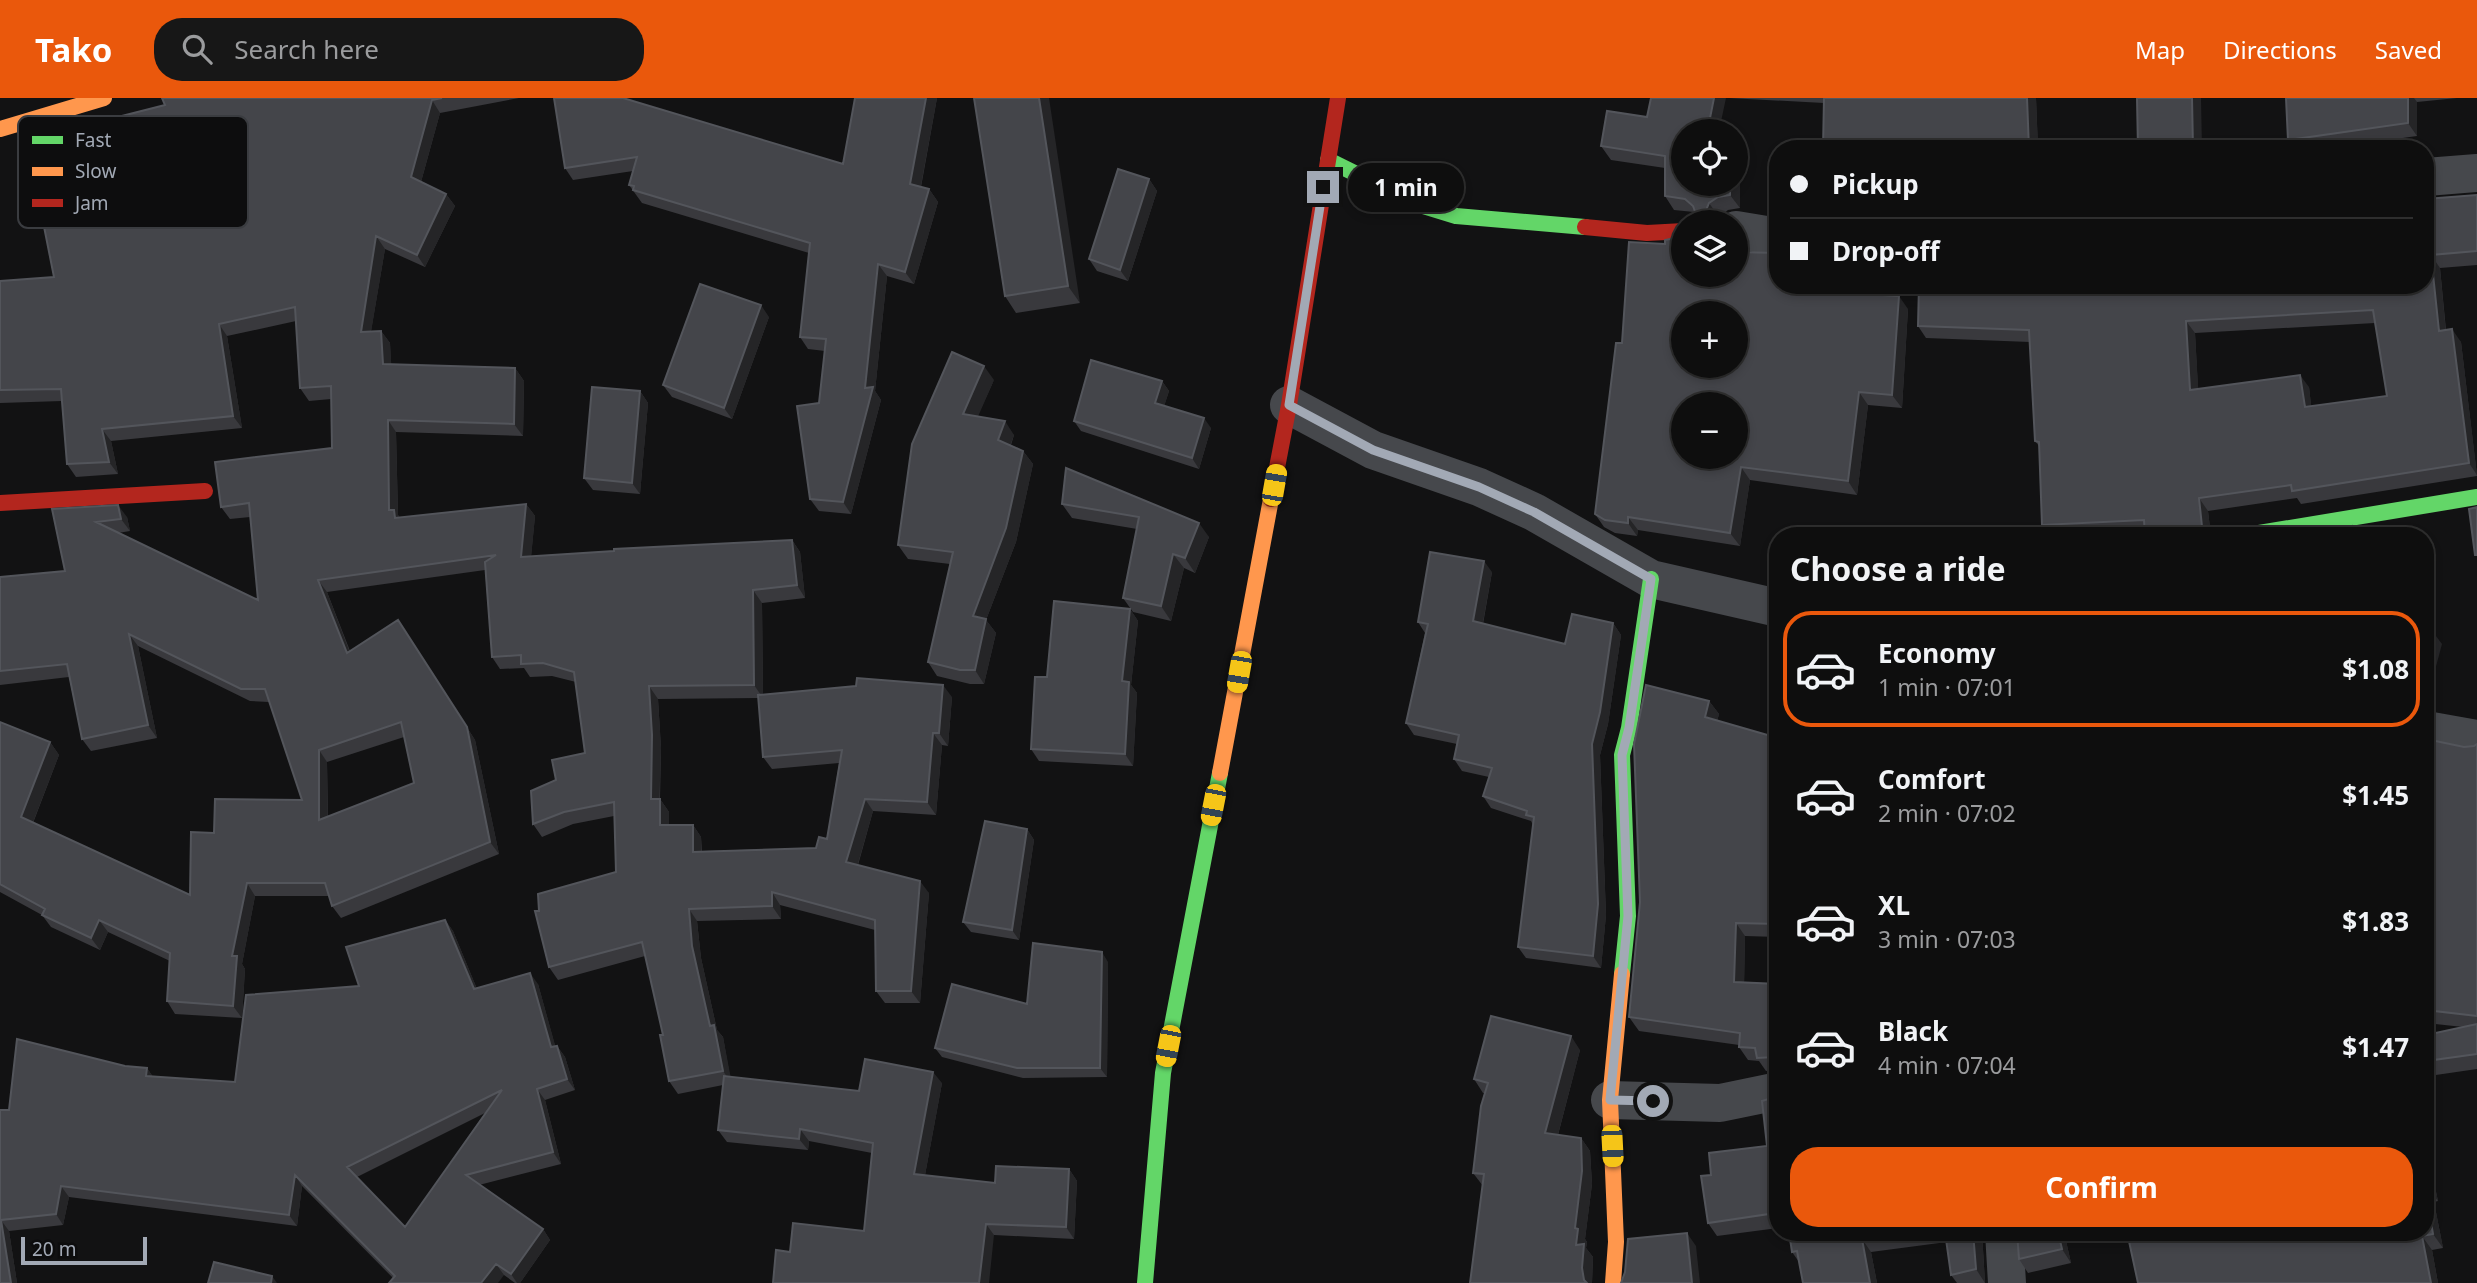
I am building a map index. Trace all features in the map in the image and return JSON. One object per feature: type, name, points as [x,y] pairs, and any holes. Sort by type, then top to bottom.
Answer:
[{"type":"street","points":[[44,116],[104,98]]},
{"type":"street","points":[[1145,1283],[1163,1073],[1289,405],[1338,98]]},
{"type":"street","points":[[0,129],[18,124]]},
{"type":"street","points":[[1328,160],[1417,204],[1456,216],[1647,233],[1671,232]]},
{"type":"street","points":[[2434,176],[2477,173]]},
{"type":"street","points":[[1748,232],[1769,235]]},
{"type":"street","points":[[1289,405],[1373,450],[1479,487],[1534,512],[1651,579],[1769,606]]},
{"type":"street","points":[[0,503],[205,491]]},
{"type":"street","points":[[2295,527],[2477,497]]},
{"type":"street","points":[[1613,1283],[1616,1242],[1610,1100],[1628,916],[1622,755],[1629,728],[1651,579]]},
{"type":"street","points":[[2434,731],[2477,738]]},
{"type":"street","points":[[1610,1100],[1720,1103],[1769,1093]]},
{"type":"street","points":[[2005,1241],[2007,1283]]},
{"type":"building","points":[[162,98],[442,98],[432,100],[411,177],[446,194],[417,255],[376,236],[361,332],[381,331],[383,364],[515,368],[514,424],[388,420],[389,510],[394,510],[395,518],[526,504],[521,557],[614,549],[792,540],[797,585],[753,590],[754,685],[649,686],[652,735],[651,799],[660,799],[660,825],[693,825],[693,852],[816,848],[819,837],[827,839],[842,750],[763,757],[758,695],[856,686],[857,678],[943,685],[939,733],[933,733],[927,802],[865,799],[846,862],[920,881],[911,991],[876,991],[875,920],[772,892],[772,906],[689,909],[692,946],[710,1026],[714,1025],[723,1071],[669,1081],[660,1035],[663,1035],[642,942],[549,967],[535,911],[539,911],[538,894],[616,872],[614,802],[564,812],[533,824],[531,791],[556,780],[552,760],[585,753],[574,672],[543,663],[521,664],[521,655],[492,657],[485,562],[496,555],[318,580],[347,653],[398,620],[467,727],[490,842],[332,906],[325,883],[247,883],[232,956],[237,956],[233,1006],[167,1001],[170,953],[99,920],[91,938],[42,915],[45,909],[0,884],[0,722],[50,742],[21,817],[190,895],[191,832],[214,833],[215,799],[302,800],[265,689],[241,689],[129,634],[148,725],[82,739],[67,664],[0,671],[0,577],[65,571],[52,509],[118,505],[121,519],[96,522],[258,600],[249,503],[221,507],[215,462],[332,448],[331,386],[300,388],[295,307],[219,324],[233,416],[102,429],[109,462],[67,464],[61,389],[0,390],[0,281],[54,277],[44,228],[248,228],[248,116],[122,116],[165,105]],"holes":[[[401,722],[414,783],[319,820],[319,750]]]},
{"type":"building","points":[[554,98],[623,98],[843,164],[855,98],[926,98],[910,184],[929,189],[905,272],[878,264],[865,388],[873,387],[843,502],[810,499],[797,406],[819,403],[826,339],[800,337],[810,243],[633,190],[634,186],[629,185],[637,157],[565,168]]},
{"type":"building","points":[[974,98],[1039,98],[1068,286],[1005,296]]},
{"type":"building","points":[[1651,98],[1714,98],[1710,119],[1671,119],[1671,196],[1724,196],[1709,203],[1706,210],[1694,210],[1685,199],[1665,196],[1665,156],[1601,146],[1607,111],[1647,117]]},
{"type":"building","points":[[1824,98],[2027,98],[2029,140],[1823,140]]},
{"type":"building","points":[[2137,98],[2192,98],[2193,140],[2138,140]]},
{"type":"building","points":[[2286,98],[2408,98],[2408,123],[2288,140]]},
{"type":"building","points":[[1118,169],[1149,179],[1120,270],[1089,259]]},
{"type":"building","points":[[2477,195],[2477,251],[2434,255],[2434,198]]},
{"type":"building","points":[[1671,239],[1671,287],[1748,287],[1748,252],[1769,253],[1769,294],[1899,296],[1892,395],[1859,392],[1848,481],[1748,468],[1748,392],[1671,392],[1671,469],[1741,469],[1730,533],[1628,517],[1628,523],[1605,520],[1595,514],[1616,343],[1622,343],[1629,242],[1665,244],[1665,240]]},
{"type":"building","points":[[700,284],[761,305],[724,408],[663,385]]},
{"type":"building","points":[[2434,284],[2439,331],[2452,329],[2469,463],[2292,491],[2291,485],[2199,498],[2202,527],[2144,527],[2144,520],[2042,525],[2039,442],[2035,441],[2029,330],[1918,326],[1919,294],[2434,294]],"holes":[[[2373,310],[2387,396],[2305,407],[2300,375],[2190,390],[2186,321]]]},
{"type":"building","points":[[952,352],[984,366],[963,414],[1005,421],[998,440],[1023,451],[1006,528],[973,616],[986,619],[975,670],[960,670],[928,662],[953,552],[898,545],[912,444]]},
{"type":"building","points":[[1091,360],[1162,381],[1155,403],[1204,418],[1192,458],[1074,421]]},
{"type":"building","points":[[592,387],[640,391],[632,483],[584,478]]},
{"type":"building","points":[[1066,468],[1199,523],[1185,558],[1173,554],[1161,606],[1123,598],[1139,517],[1062,504]]},
{"type":"building","points":[[2477,507],[2477,555],[2475,555],[2469,509]]},
{"type":"building","points":[[1430,552],[1484,561],[1473,621],[1565,644],[1572,614],[1613,623],[1600,712],[1592,744],[1598,904],[1593,956],[1518,947],[1534,817],[1526,815],[1527,811],[1483,796],[1492,768],[1454,759],[1459,735],[1406,723],[1428,624],[1418,622]]},
{"type":"building","points":[[1054,601],[1130,609],[1122,681],[1129,682],[1125,754],[1031,749],[1035,677],[1047,677]]},
{"type":"building","points":[[1646,685],[1709,701],[1705,717],[1769,735],[1769,924],[1736,923],[1734,982],[1769,984],[1769,1057],[1757,1058],[1755,1048],[1739,1047],[1740,1033],[1629,1017],[1640,902],[1634,744]]},
{"type":"building","points":[[2434,741],[2464,747],[2477,744],[2477,1016],[2434,1011]]},
{"type":"building","points":[[985,821],[1027,829],[1012,930],[963,922]]},
{"type":"building","points":[[445,920],[474,989],[530,973],[551,1047],[557,1046],[567,1079],[537,1089],[553,1152],[466,1175],[543,1229],[511,1274],[496,1264],[481,1283],[389,1283],[395,1276],[295,1175],[289,1215],[61,1186],[56,1214],[1,1220],[11,1283],[0,1283],[0,1110],[9,1110],[17,1039],[125,1066],[147,1068],[146,1076],[235,1082],[246,995],[359,986],[346,947]],"holes":[[[502,1090],[405,1227],[347,1167]]]},
{"type":"building","points":[[1033,943],[1102,952],[1100,1068],[1017,1068],[935,1048],[952,984],[1027,1004]]},
{"type":"building","points":[[1491,1016],[1571,1036],[1545,1133],[1581,1138],[1582,1171],[1575,1228],[1578,1229],[1576,1245],[1584,1244],[1582,1268],[1587,1283],[1470,1283],[1484,1174],[1473,1173],[1481,1106],[1488,1083],[1474,1079]]},
{"type":"building","points":[[2477,1024],[2477,1054],[2434,1060],[2434,1033]]},
{"type":"building","points":[[865,1059],[933,1072],[914,1174],[995,1183],[996,1166],[1069,1169],[1066,1227],[986,1224],[979,1283],[773,1283],[776,1250],[790,1252],[793,1223],[864,1231],[873,1143],[800,1129],[799,1139],[718,1130],[724,1076],[859,1091]]},
{"type":"building","points":[[1769,1099],[1769,1214],[1708,1223],[1701,1176],[1711,1175],[1709,1153],[1767,1146],[1762,1101]]},
{"type":"building","points":[[1687,1233],[1692,1283],[1621,1283],[1625,1272],[1628,1239]]},
{"type":"building","points":[[1790,1241],[1862,1241],[1870,1283],[1803,1283],[1797,1251],[1792,1252]]},
{"type":"building","points":[[1946,1241],[1974,1241],[1976,1269],[1951,1275]]},
{"type":"building","points":[[2018,1241],[2060,1241],[2062,1249],[2019,1259]]},
{"type":"building","points":[[2129,1241],[2423,1241],[2431,1283],[2138,1283]]},
{"type":"building","points":[[214,1262],[272,1276],[271,1283],[208,1283]]},
{"type":"traffic: fast","points":[[1328,160],[1417,204],[1456,216],[1585,227]]},
{"type":"traffic: fast","points":[[2295,527],[2477,497]]},
{"type":"traffic: fast","points":[[1622,974],[1628,916],[1622,755],[1629,728],[1651,579]]},
{"type":"traffic: fast","points":[[1145,1283],[1163,1073],[1220,773]]},
{"type":"traffic: slow","points":[[44,116],[104,98]]},
{"type":"traffic: slow","points":[[0,129],[18,124]]},
{"type":"traffic: slow","points":[[1220,773],[1271,499]]},
{"type":"traffic: slow","points":[[1613,1283],[1616,1242],[1610,1100],[1622,974]]},
{"type":"traffic: jam","points":[[1271,499],[1289,405],[1338,98]]},
{"type":"traffic: jam","points":[[1585,227],[1647,233],[1671,232]]},
{"type":"traffic: jam","points":[[0,503],[205,491]]},
{"type":"route","points":[[1323,187],[1289,405],[1373,450],[1479,487],[1534,512],[1651,579],[1629,728],[1622,755],[1628,916],[1610,1100],[1653,1101]]}]
